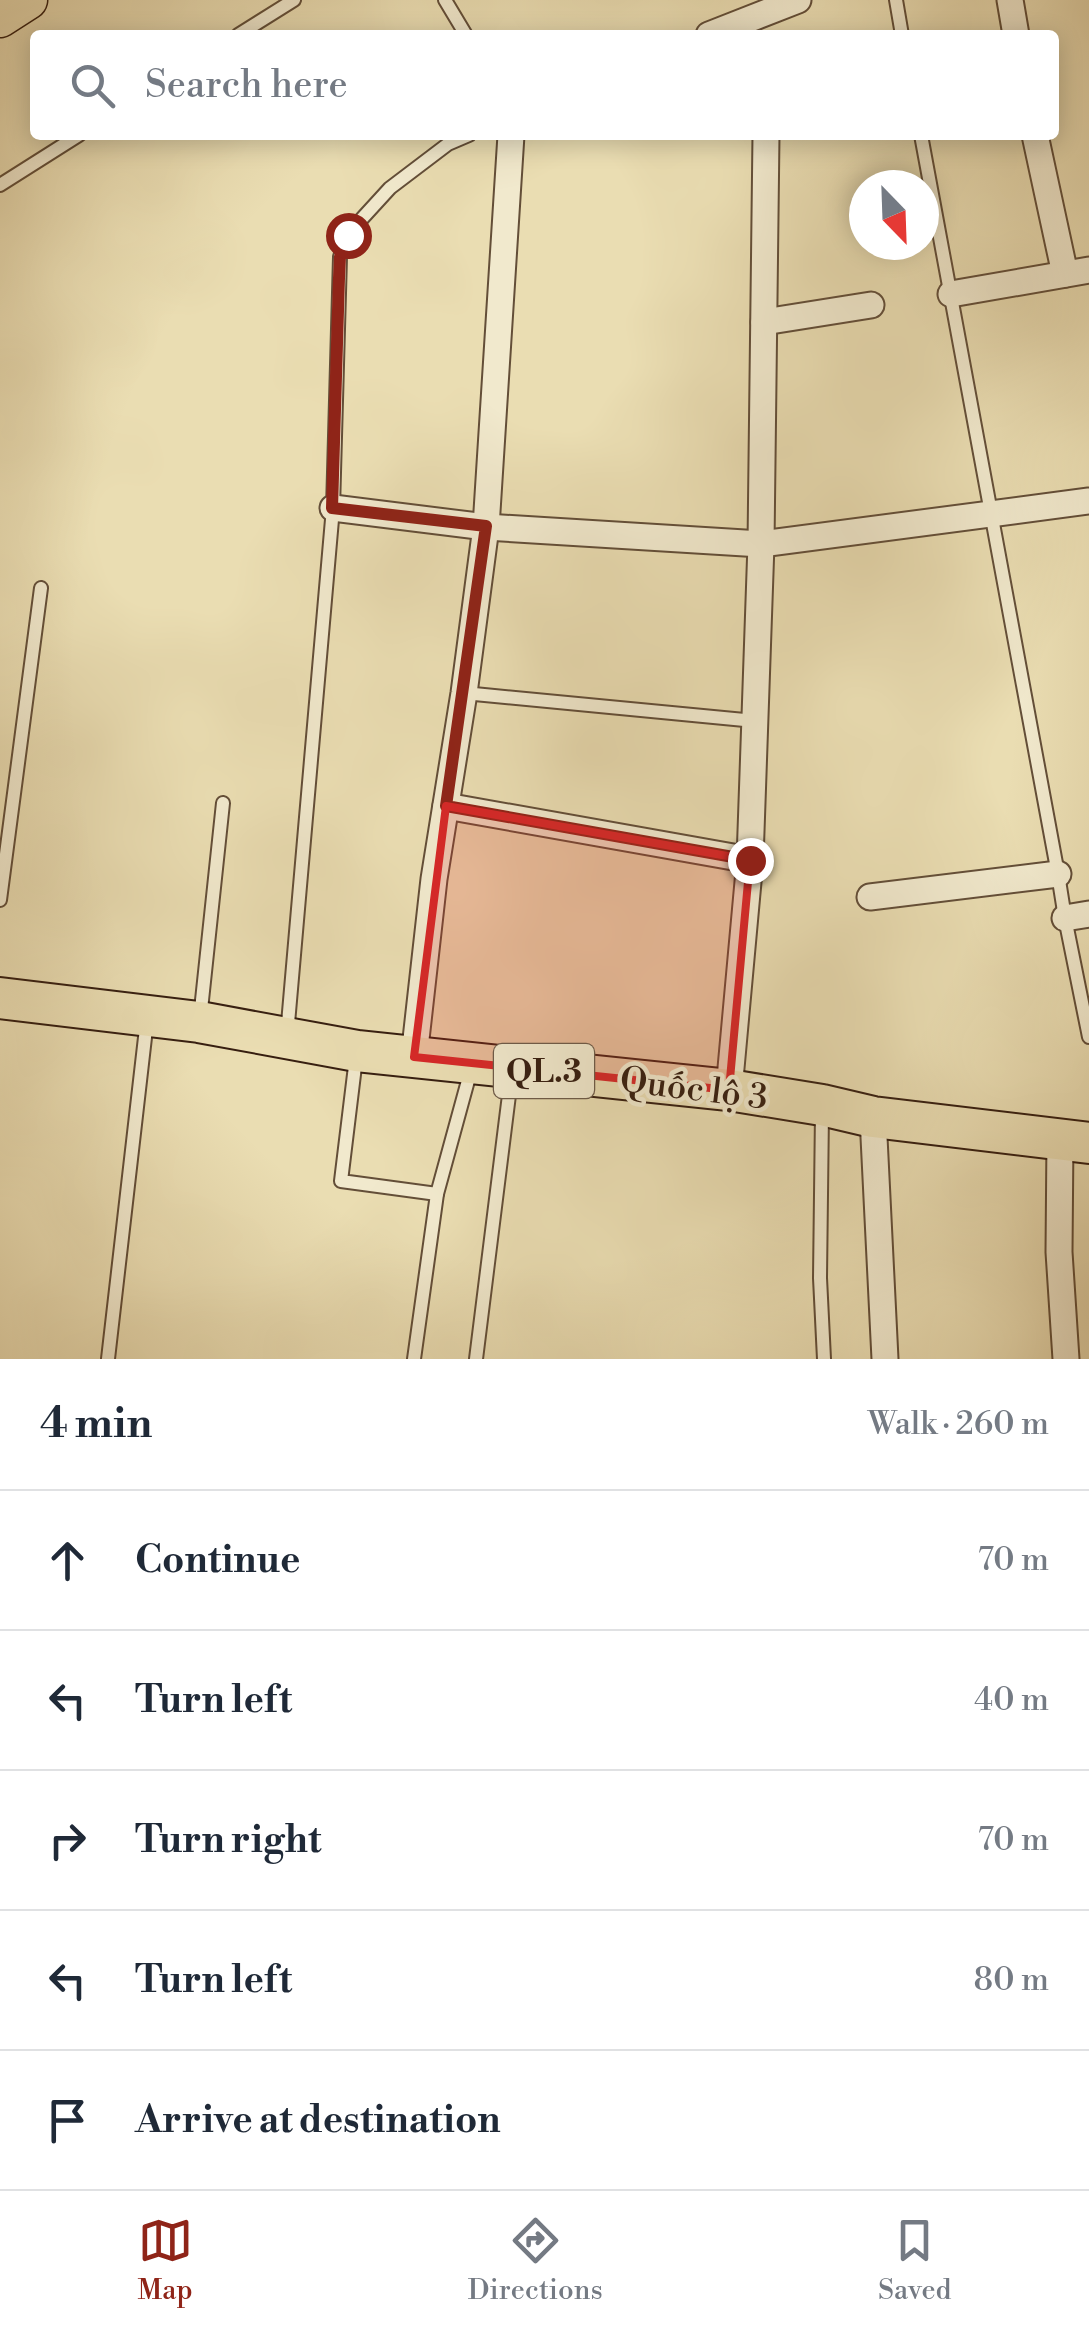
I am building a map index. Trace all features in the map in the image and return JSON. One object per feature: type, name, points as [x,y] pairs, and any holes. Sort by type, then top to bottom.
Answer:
[{"type":"highway","name":"Quốc lộ 3","points":[[0,998],[199,1022],[357,1051],[728,1090],[873,1117],[1074,1141]]},
{"type":"main road","points":[[0,18],[28,0]]},
{"type":"street","points":[[733,30],[767,23],[798,0]]},
{"type":"street","points":[[1010,0],[1015,30]]},
{"type":"street","points":[[414,1057],[434,879],[486,526],[512,140]]},
{"type":"street","points":[[728,1090],[750,860],[761,544],[766,140]]},
{"type":"street","points":[[951,294],[1077,272],[1037,140]]},
{"type":"street","points":[[764,322],[871,305]]},
{"type":"street","points":[[332,508],[486,526],[761,544],[1089,501]]},
{"type":"street","points":[[446,806],[750,860]]},
{"type":"street","points":[[870,897],[1058,874]]},
{"type":"street","points":[[873,1117],[884,1359]]},
{"type":"street","points":[[1066,1359],[1059,1252],[1074,1141]]},
{"type":"lane","points":[[246,30],[294,0]]},
{"type":"lane","points":[[445,0],[463,30]]},
{"type":"lane","points":[[896,0],[901,30]]},
{"type":"lane","points":[[0,185],[71,140]]},
{"type":"lane","points":[[286,1038],[332,508],[340,257],[348,235],[382,196],[457,140]]},
{"type":"lane","points":[[922,140],[1058,874],[1077,916],[1089,1036]]},
{"type":"lane","points":[[0,900],[42,588]]},
{"type":"lane","points":[[464,693],[755,721]]},
{"type":"lane","points":[[199,1022],[224,803]]},
{"type":"lane","points":[[108,1359],[147,1017]]},
{"type":"lane","points":[[357,1051],[341,1181],[437,1194]]},
{"type":"lane","points":[[414,1359],[437,1194],[492,1066]]},
{"type":"lane","points":[[476,1359],[492,1066]]},
{"type":"lane","points":[[822,1105],[820,1278],[824,1359]]},
{"type":"highlighted area","points":[[446,806],[750,860],[729,1090],[414,1057]]},
{"type":"route","points":[[348,235],[340,257],[332,508],[486,526],[446,806],[750,860]]}]
